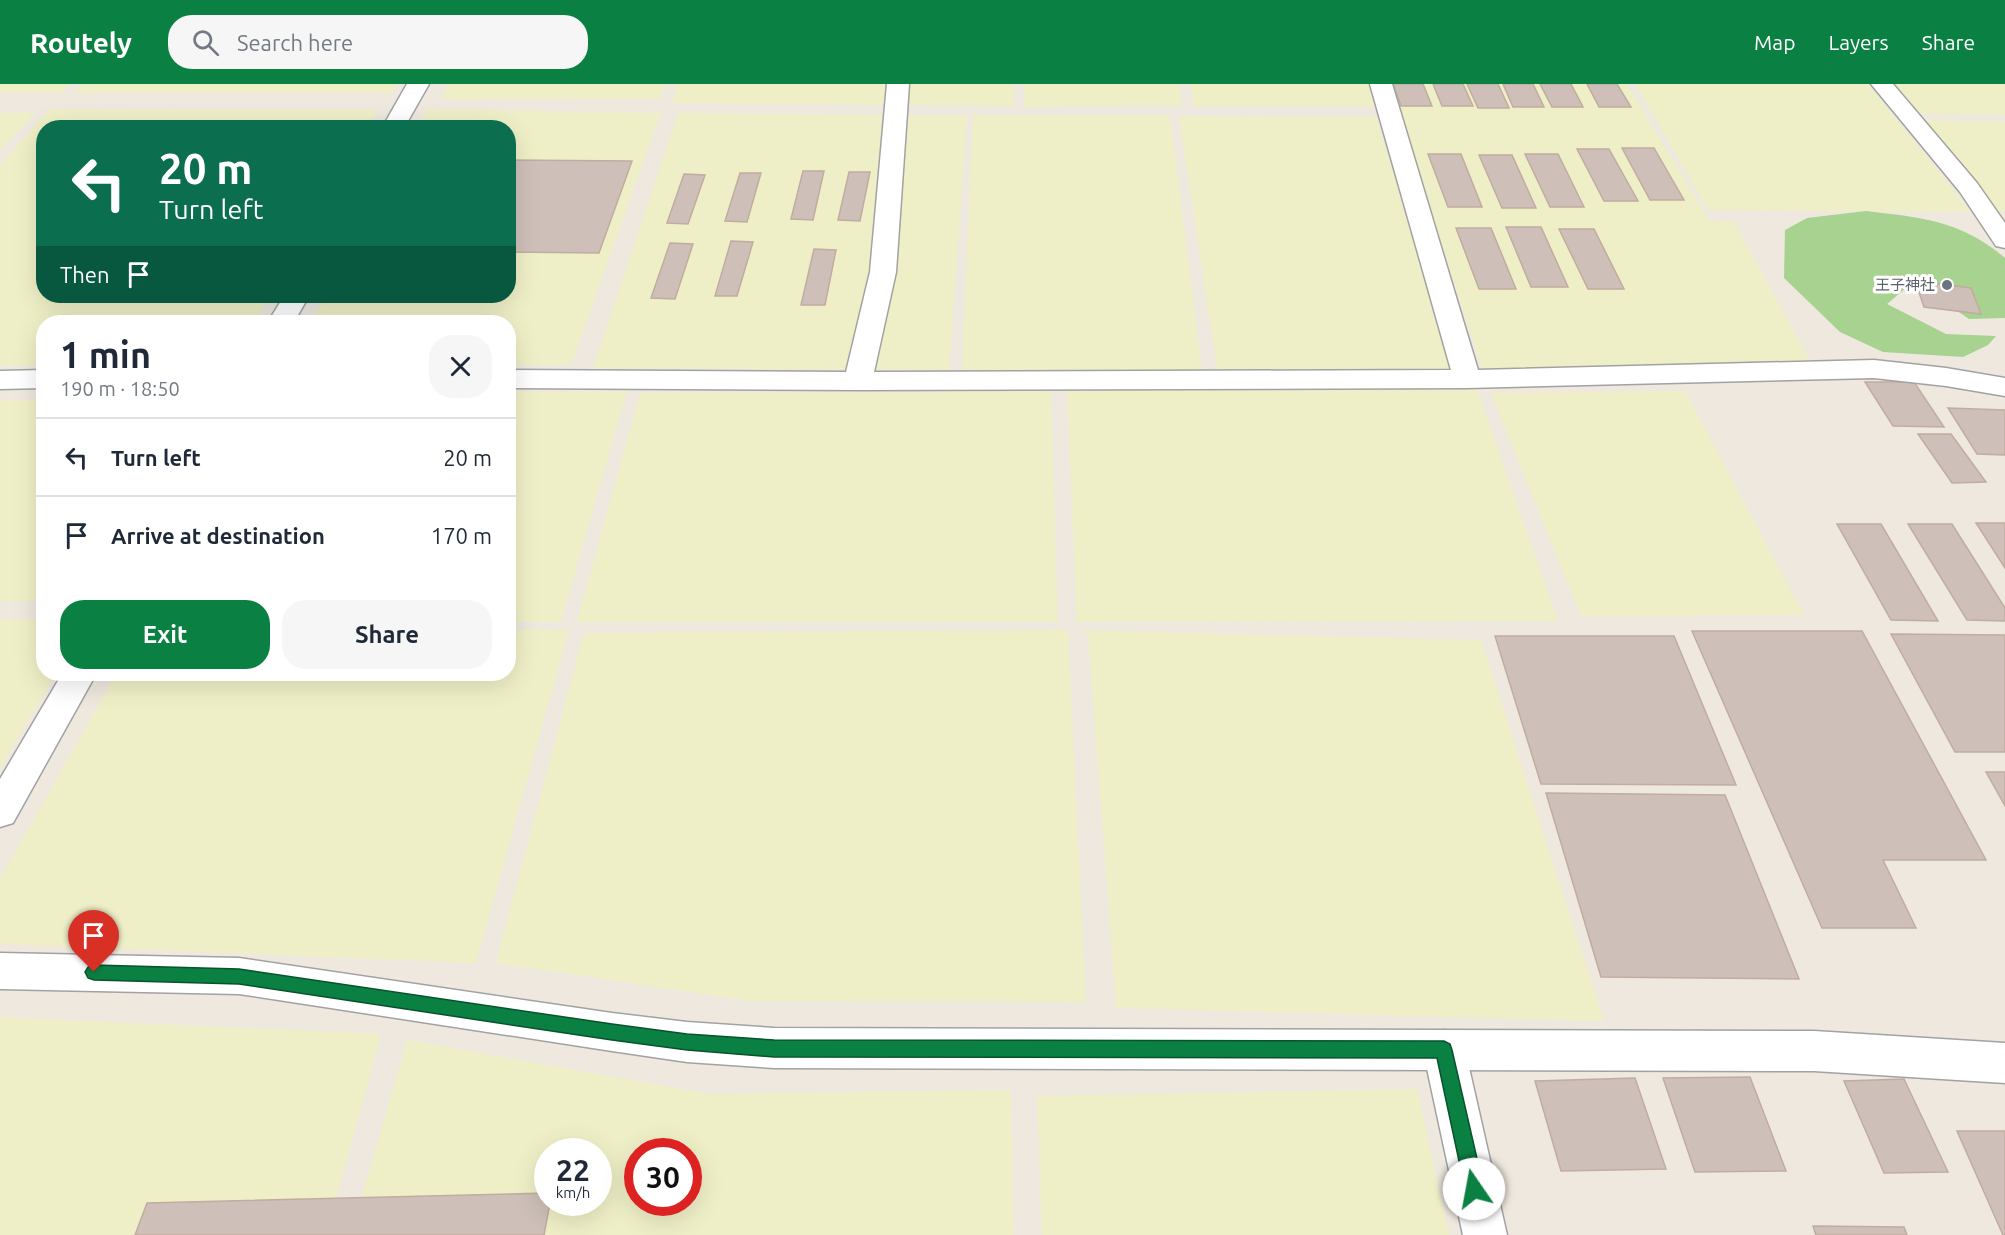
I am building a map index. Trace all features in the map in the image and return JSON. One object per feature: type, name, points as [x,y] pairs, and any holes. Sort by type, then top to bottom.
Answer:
[{"type":"street","points":[[398,120],[418,84]]},
{"type":"street","points":[[858,381],[883,272],[898,84]]},
{"type":"street","points":[[1381,84],[1467,379]]},
{"type":"street","points":[[1882,84],[1996,211],[2005,241]]},
{"type":"street","points":[[516,379],[858,381],[1467,379],[1874,369],[1946,377],[2005,387]]},
{"type":"street","points":[[0,380],[36,379]]},
{"type":"street","points":[[0,812],[75,681]]},
{"type":"street","points":[[0,971],[239,976],[612,1032],[687,1042],[774,1048],[1815,1051],[2005,1063]]},
{"type":"street","points":[[1444,1050],[1485,1235]]},
{"type":"green space","points":[[0,84],[70,84],[61,93],[0,93]]},
{"type":"green space","points":[[82,84],[398,84],[392,93],[74,93]]},
{"type":"green space","points":[[449,84],[665,84],[660,99],[441,99]]},
{"type":"green space","points":[[678,84],[1014,84],[1014,106],[672,103]]},
{"type":"green space","points":[[1024,84],[1179,84],[1182,105],[1024,107]]},
{"type":"green space","points":[[1191,84],[1381,84],[1389,106],[1194,106]]},
{"type":"green space","points":[[1389,84],[1627,84],[1710,222],[1733,220],[1815,370],[1483,371]]},
{"type":"green space","points":[[1635,84],[1868,84],[1971,212],[1708,210]]},
{"type":"green space","points":[[1892,84],[2005,84],[2005,115],[1917,114]]},
{"type":"green space","points":[[50,109],[378,110],[372,120],[40,120]]},
{"type":"green space","points":[[427,109],[661,113],[571,365],[516,365],[516,315],[315,315],[322,303],[516,303],[516,120],[421,120]]},
{"type":"green space","points":[[0,113],[35,113],[0,151]]},
{"type":"green space","points":[[678,113],[967,116],[949,370],[593,368]]},
{"type":"green space","points":[[973,115],[1170,116],[1202,370],[962,374]]},
{"type":"green space","points":[[1179,116],[1376,117],[1457,371],[1218,375]]},
{"type":"green space","points":[[1923,120],[2005,122],[2005,211],[1986,211]]},
{"type":"green space","points":[[36,125],[36,303],[266,303],[258,315],[36,315],[36,365],[0,366],[0,165]]},
{"type":"green space","points":[[1866,211],[1923,219],[1956,228],[1988,245],[2005,258],[2005,318],[1969,319],[1914,281],[1887,304],[1946,334],[1996,336],[1988,345],[1963,357],[1883,352],[1840,332],[1784,278],[1785,230],[1807,218]]},
{"type":"green space","points":[[1053,390],[1477,390],[1558,621],[1077,622],[1067,393]]},
{"type":"green space","points":[[627,391],[561,622],[516,622],[516,392]]},
{"type":"green space","points":[[1051,391],[1058,622],[577,622],[640,393]]},
{"type":"green space","points":[[1685,391],[1804,615],[1581,616],[1491,393]]},
{"type":"green space","points":[[0,400],[36,400],[36,601],[0,601]]},
{"type":"green space","points":[[0,619],[36,619],[36,681],[52,681],[0,768]]},
{"type":"green space","points":[[516,629],[569,630],[476,963],[0,944],[0,879],[112,681],[516,681]]},
{"type":"green space","points":[[1068,630],[1086,1002],[750,1001],[496,963],[584,633]]},
{"type":"green space","points":[[1071,630],[1481,640],[1604,1021],[1116,1008],[1088,633]]},
{"type":"green space","points":[[0,1017],[381,1034],[326,1235],[0,1235]]},
{"type":"green space","points":[[407,1040],[709,1094],[1011,1090],[1014,1235],[351,1235]]},
{"type":"green space","points":[[1417,1089],[1449,1235],[1042,1235],[1037,1096]]},
{"type":"building","points":[[1393,84],[1423,84],[1432,106],[1401,106]]},
{"type":"building","points":[[1433,84],[1463,84],[1473,106],[1442,106]]},
{"type":"building","points":[[1467,84],[1498,84],[1509,108],[1478,108]]},
{"type":"building","points":[[1503,84],[1533,84],[1544,107],[1513,107]]},
{"type":"building","points":[[1540,84],[1571,84],[1583,107],[1552,107]]},
{"type":"building","points":[[1587,84],[1617,84],[1631,107],[1599,107]]},
{"type":"building","points":[[1622,148],[1654,148],[1684,200],[1650,200]]},
{"type":"building","points":[[1577,149],[1609,149],[1638,201],[1604,201]]},
{"type":"building","points":[[1428,154],[1461,154],[1482,207],[1448,207]]},
{"type":"building","points":[[1525,154],[1558,154],[1584,207],[1550,207]]},
{"type":"building","points":[[1479,155],[1512,155],[1536,208],[1502,208]]},
{"type":"building","points":[[516,160],[632,161],[599,253],[516,252]]},
{"type":"building","points":[[803,171],[824,171],[813,220],[791,219]]},
{"type":"building","points":[[849,172],[870,172],[860,221],[838,220]]},
{"type":"building","points":[[740,173],[761,173],[747,222],[725,221]]},
{"type":"building","points":[[684,174],[705,175],[688,224],[667,223]]},
{"type":"building","points":[[1506,227],[1541,227],[1568,287],[1531,287]]},
{"type":"building","points":[[1456,228],[1491,228],[1516,289],[1479,289]]},
{"type":"building","points":[[1559,229],[1594,229],[1624,289],[1588,289]]},
{"type":"building","points":[[731,241],[753,242],[737,296],[715,296]]},
{"type":"building","points":[[670,243],[693,244],[675,299],[651,298]]},
{"type":"building","points":[[814,249],[836,250],[825,305],[801,305]]},
{"type":"building","points":[[1915,281],[1971,288],[1981,314],[1924,307]]},
{"type":"building","points":[[1865,382],[1914,382],[1944,427],[1893,426]]},
{"type":"building","points":[[1948,408],[2005,410],[2005,455],[1977,454]]},
{"type":"building","points":[[1918,434],[1951,434],[1986,482],[1952,483]]},
{"type":"building","points":[[1976,523],[2005,523],[2005,568]]},
{"type":"building","points":[[1837,524],[1881,524],[1938,621],[1891,620]]},
{"type":"building","points":[[1908,524],[1952,524],[2005,608],[2005,621],[1967,620]]},
{"type":"building","points":[[1692,631],[1862,631],[1986,860],[1883,860],[1916,928],[1822,928]]},
{"type":"building","points":[[1891,634],[2005,635],[2005,752],[1955,752]]},
{"type":"building","points":[[1495,636],[1674,636],[1736,785],[1541,784]]},
{"type":"building","points":[[1986,772],[2005,772],[2005,806]]},
{"type":"building","points":[[1546,793],[1725,795],[1799,979],[1601,977]]},
{"type":"building","points":[[1750,1077],[1786,1171],[1695,1172],[1663,1078]]},
{"type":"building","points":[[1635,1078],[1666,1169],[1561,1171],[1535,1081]]},
{"type":"building","points":[[1904,1079],[1948,1172],[1884,1173],[1844,1081]]},
{"type":"building","points":[[1957,1131],[2005,1131],[2005,1235],[2003,1235]]},
{"type":"building","points":[[534,1193],[534,1216],[548,1216],[544,1235],[135,1235],[147,1203]]},
{"type":"building","points":[[1813,1226],[1904,1227],[1907,1235],[1816,1235]]},
{"type":"place","name":"王子神社","points":[[1947,285]]},
{"type":"route","points":[[94,972],[239,976],[612,1032],[687,1042],[774,1048],[1444,1050],[1474,1189]]}]
